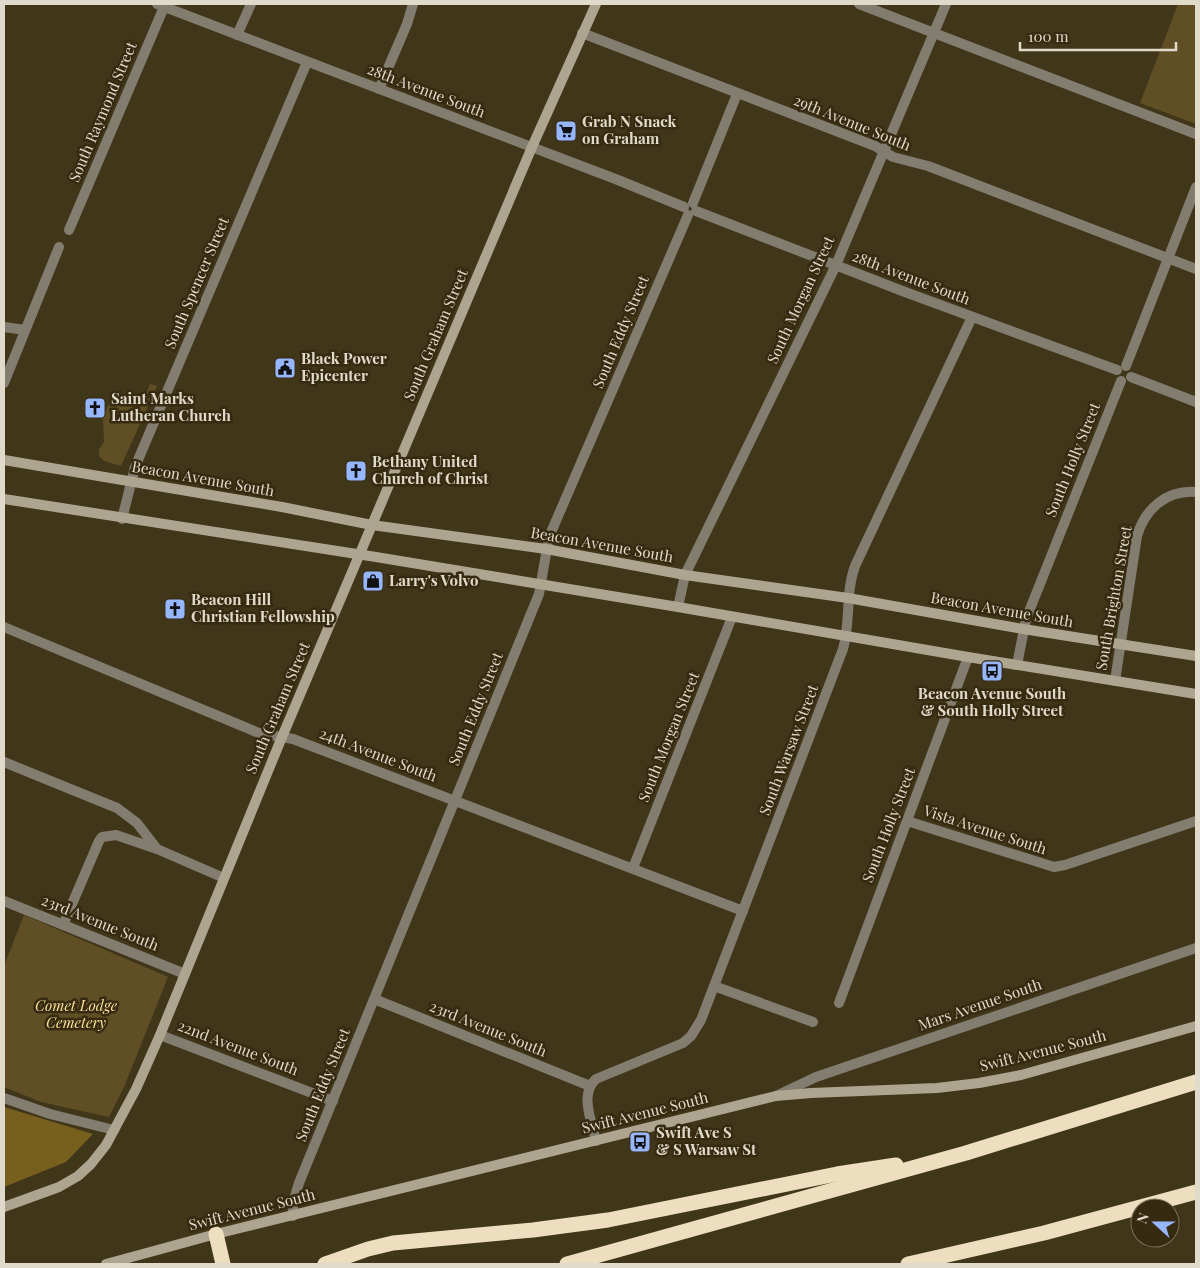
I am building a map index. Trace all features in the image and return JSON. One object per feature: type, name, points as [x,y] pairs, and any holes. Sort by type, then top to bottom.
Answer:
[{"type":"highway","points":[[567,1264],[966,1154],[1196,1082]]},
{"type":"highway","points":[[325,1264],[387,1244],[533,1230],[608,1220],[829,1175],[966,1154]]},
{"type":"highway","points":[[908,1264],[1044,1233],[1196,1192]]},
{"type":"highway","points":[[216,1234],[223,1264]]},
{"type":"street","points":[[237,35],[250,4]]},
{"type":"street","points":[[380,89],[413,4]]},
{"type":"street","name":"South Graham Street","points":[[4,1207],[70,1182],[95,1159],[106,1145],[136,1089],[372,524],[532,147],[596,4]]},
{"type":"street","points":[[859,4],[1196,134]]},
{"type":"street","name":"South Morgan Street","points":[[678,607],[685,575],[836,265],[946,4]]},
{"type":"street","name":"28th Avenue South","points":[[160,5],[972,317],[1122,368]]},
{"type":"street","name":"South Raymond Street","points":[[69,230],[160,5]]},
{"type":"street","name":"29th Avenue South","points":[[582,33],[875,146],[893,157],[928,166],[1196,269]]},
{"type":"street","name":"South Spencer Street","points":[[122,519],[131,481],[160,407],[307,62]]},
{"type":"street","name":"South Eddy Street","points":[[293,1216],[295,1194],[538,597],[546,549],[553,528],[690,209],[737,94]]},
{"type":"street","points":[[1122,368],[1131,370],[1131,377],[1127,381],[1121,381],[1117,376],[1168,259],[1196,186]]},
{"type":"street","points":[[4,383],[59,247]]},
{"type":"street","name":"South Warsaw Street","points":[[590,1086],[596,1079],[682,1043],[696,1030],[839,660],[846,637],[848,598],[855,566],[972,317]]},
{"type":"street","points":[[4,327],[25,330]]},
{"type":"street","points":[[1131,377],[1196,402]]},
{"type":"street","name":"South Holly Street","points":[[1017,665],[1023,629],[1121,381]]},
{"type":"street","name":"Beacon Avenue South","points":[[4,460],[372,524],[546,549],[685,575],[848,598],[1023,629],[1196,656]]},
{"type":"street","name":"South Brighton Street","points":[[1114,681],[1137,536],[1146,515],[1152,507],[1165,500],[1183,493],[1196,492]]},
{"type":"street","points":[[4,499],[122,519],[360,554],[968,658],[1196,694]]},
{"type":"street","name":"South Morgan Street","points":[[633,868],[732,617]]},
{"type":"street","name":"24th Avenue South","points":[[4,627],[259,733],[293,739],[743,911]]},
{"type":"street","name":"South Holly Street","points":[[839,1003],[968,658]]},
{"type":"street","points":[[4,762],[117,808],[137,823],[157,849]]},
{"type":"street","name":"Vista Avenue South","points":[[906,821],[1054,867],[1196,821]]},
{"type":"street","points":[[63,925],[102,836],[116,835],[157,849],[224,878]]},
{"type":"street","name":"23rd Avenue South","points":[[4,901],[184,974]]},
{"type":"street","name":"Mars Avenue South","points":[[776,1096],[816,1077],[1196,948]]},
{"type":"street","points":[[714,986],[813,1022]]},
{"type":"street","name":"23rd Avenue South","points":[[374,1000],[590,1086]]},
{"type":"street","name":"Swift Avenue South","points":[[106,1264],[216,1234],[776,1096],[811,1092],[937,1088],[979,1083],[1021,1075],[1196,1026]]},
{"type":"street","name":"22nd Avenue South","points":[[160,1035],[333,1101]]},
{"type":"street","points":[[590,1086],[587,1099],[596,1141]]},
{"type":"street","points":[[4,1098],[50,1114],[114,1130]]},
{"type":"green space","points":[[1178,4],[1196,4],[1196,124],[1140,103]]},
{"type":"green space","points":[[150,384],[157,386],[121,466],[104,461],[99,456],[99,449],[104,442],[103,419],[114,391],[143,401]]},
{"type":"green space","name":"Comet Lodge Cemetery","points":[[24,915],[168,977],[124,1087],[109,1117],[41,1102],[4,1087],[4,966]]},
{"type":"shaded area","points":[[4,1107],[93,1134],[66,1162],[4,1187]]},
{"type":"place","name":"Grab N Snack on Graham","points":[[566,131]]},
{"type":"place","name":"Black Power Epicenter","points":[[285,368]]},
{"type":"place","name":"Saint Marks Lutheran Church","points":[[95,408]]},
{"type":"place","name":"Bethany United Church of Christ","points":[[356,471]]},
{"type":"place","name":"Larry's Volvo","points":[[373,581]]},
{"type":"place","name":"Beacon Hill Christian Fellowship","points":[[175,609]]},
{"type":"place","name":"Beacon Avenue South & South Holly Street","points":[[992,671]]},
{"type":"place","name":"Swift Ave S & S Warsaw St","points":[[640,1142]]}]
